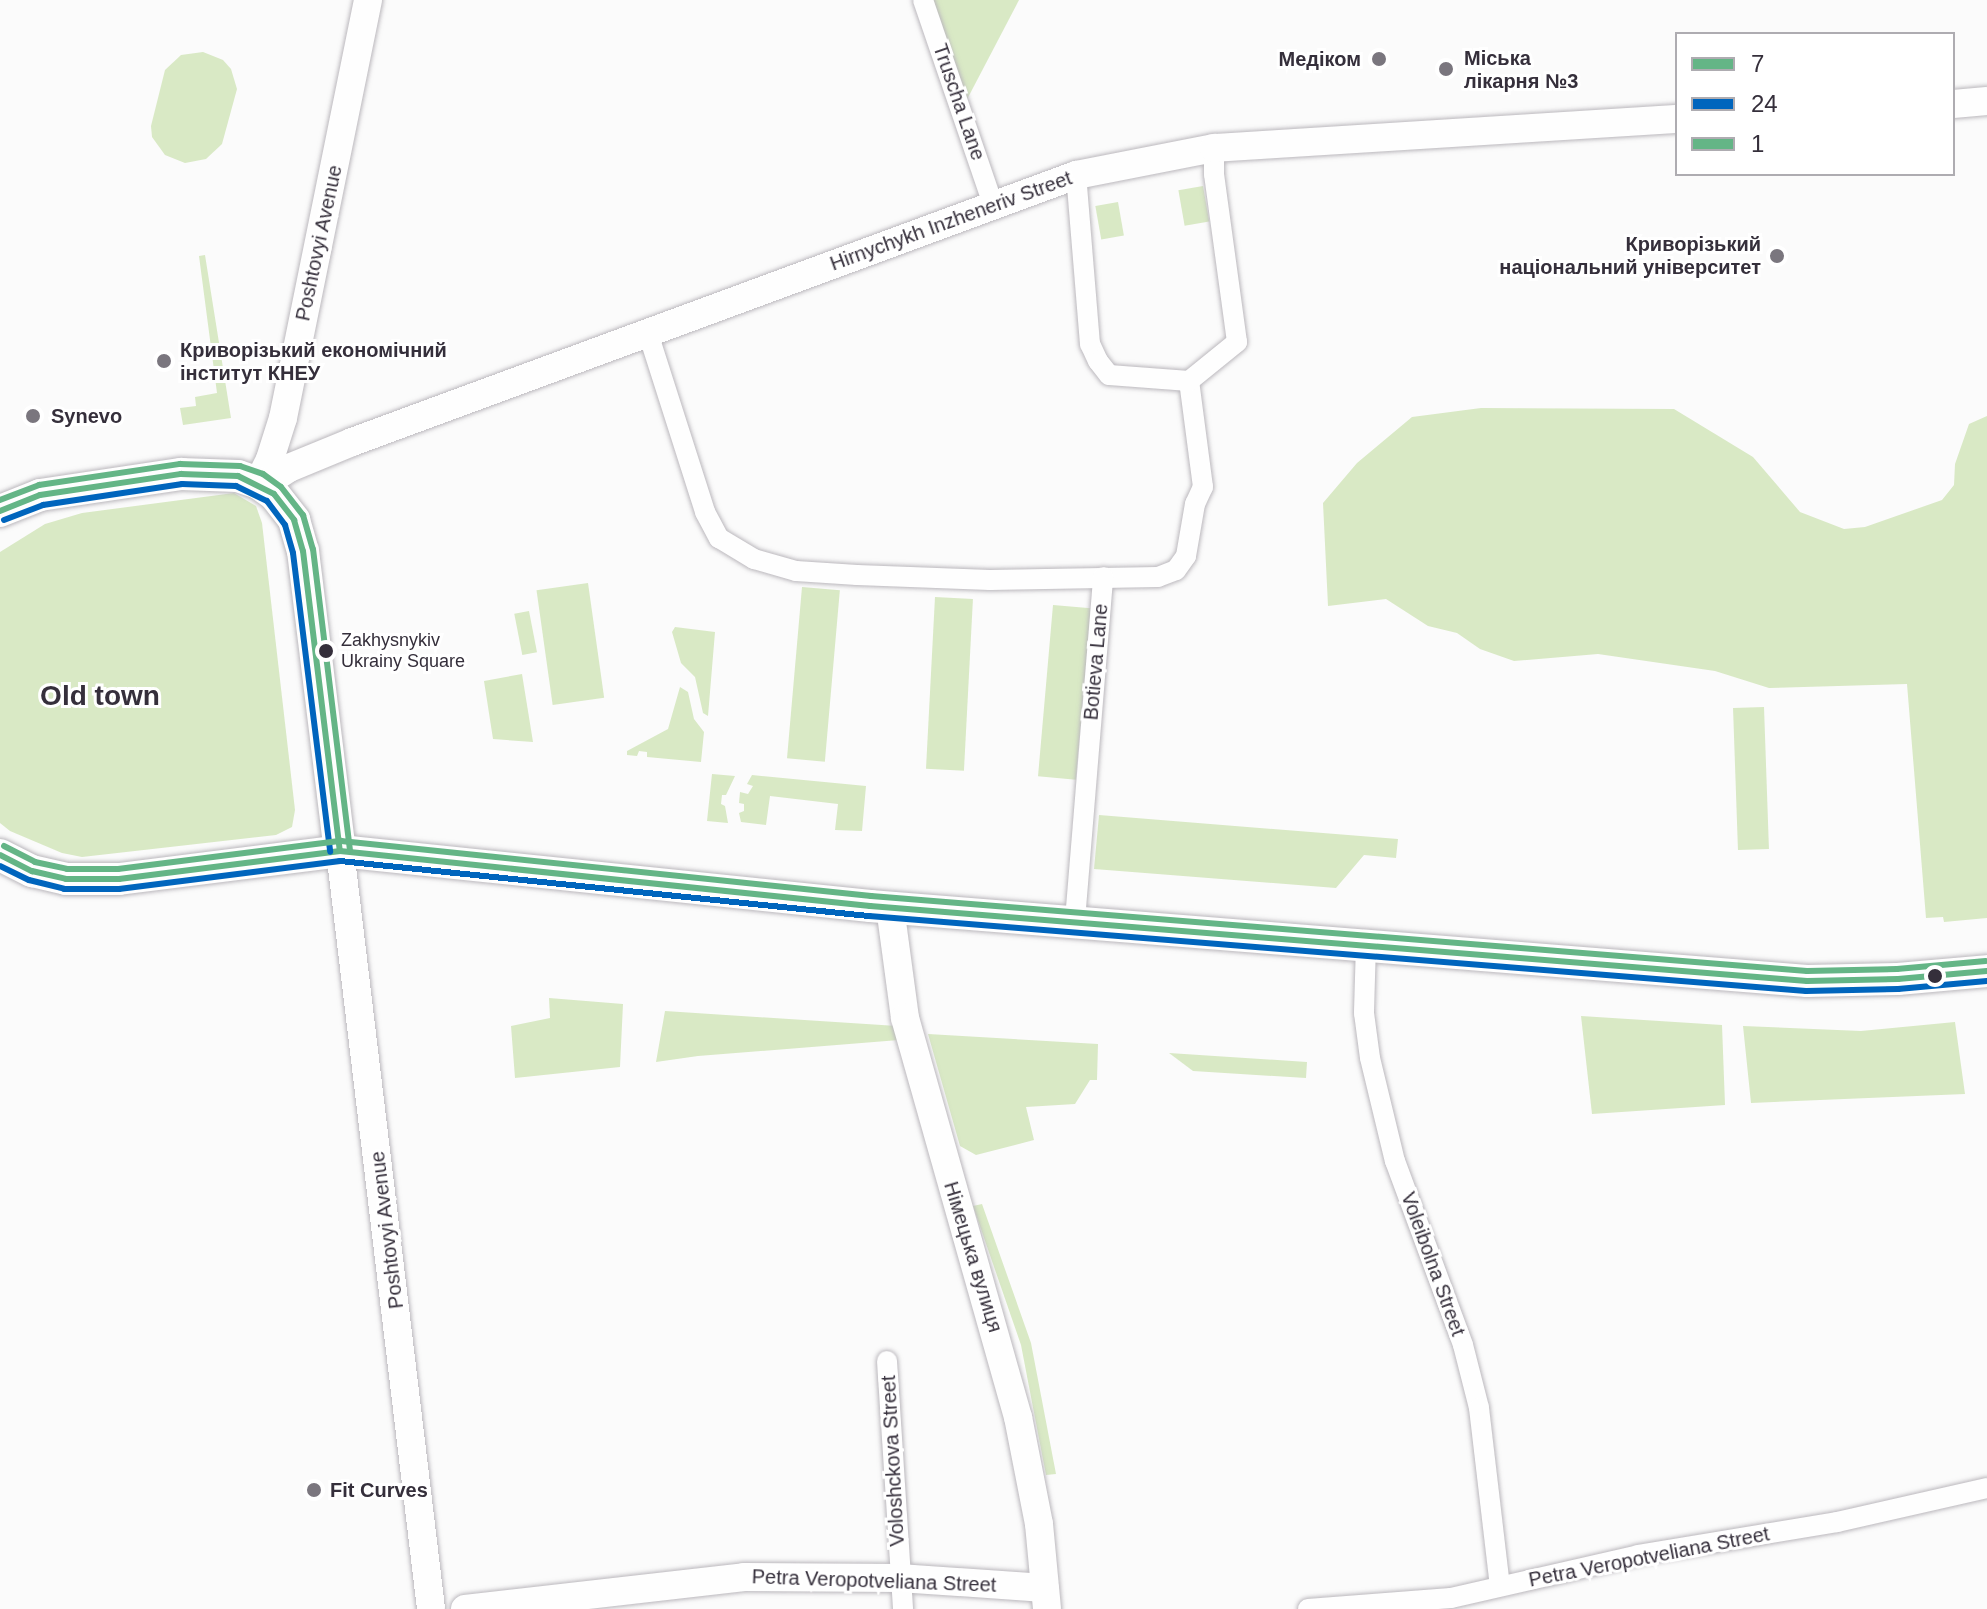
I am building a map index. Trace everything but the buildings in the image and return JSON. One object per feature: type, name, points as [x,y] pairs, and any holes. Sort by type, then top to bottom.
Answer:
[{"type":"main road","points":[[0,511],[40,495],[181,474],[238,476],[260,484],[285,506],[300,535],[340,851]]},
{"type":"main road","points":[[0,489],[40,495]]},
{"type":"main road","points":[[0,855],[32,871],[79,879],[119,879],[340,851],[890,907],[1807,981],[1898,979],[1987,971]]},
{"type":"street","name":"Poshtovyi Avenue","points":[[260,484],[283,418],[368,0]]},
{"type":"street","name":"Truscha Lane","points":[[923,0],[993,205]]},
{"type":"street","points":[[1955,104],[1987,101]]},
{"type":"street","name":"Hirnychykh Inzheneriv Street","points":[[260,484],[289,468],[352,442],[1076,175],[1214,148],[1675,119]]},
{"type":"street","points":[[1076,175],[1090,344],[1098,361],[1109,375],[1189,381],[1237,342],[1214,174],[1214,148]]},
{"type":"street","points":[[648,333],[700,501],[712,527],[728,545],[754,559],[796,571],[990,580],[1103,577]]},
{"type":"street","name":"Botieva Lane","points":[[1075,920],[1103,577],[1158,577],[1176,570],[1186,556],[1195,504],[1203,487],[1189,381]]},
{"type":"street","name":"Poshtovyi Avenue","points":[[340,851],[431,1609]]},
{"type":"street","name":"Німецька вулиця","points":[[890,907],[905,1018],[1018,1417],[1039,1524],[1046,1599]]},
{"type":"street","name":"Voleibolna Street","points":[[1366,944],[1364,1013],[1370,1058],[1395,1161],[1463,1345],[1479,1408],[1500,1586]]},
{"type":"street","name":"Voloshckova Street","points":[[887,1361],[903,1609]]},
{"type":"street","name":"Petra Veropotveliana Street","points":[[1308,1609],[1451,1598],[1638,1555],[1837,1522],[1987,1488]]},
{"type":"street","name":"Petra Veropotveliana Street","points":[[465,1609],[744,1577],[899,1578],[1046,1599]]},
{"type":"green space","points":[[923,0],[1019,0],[962,109]]},
{"type":"green space","points":[[203,52],[223,60],[231,69],[237,89],[222,144],[206,159],[185,163],[165,155],[152,137],[151,126],[165,70],[181,55]]},
{"type":"green space","points":[[1203,186],[1209,221],[1185,226],[1178,190]]},
{"type":"green space","points":[[1118,202],[1124,235],[1101,239],[1095,206]]},
{"type":"green space","points":[[205,255],[231,418],[183,425],[180,408],[196,406],[195,397],[217,393],[199,256]]},
{"type":"green space","points":[[1481,408],[1674,409],[1753,457],[1800,512],[1844,529],[1865,527],[1942,500],[1954,485],[1955,464],[1969,424],[1987,416],[1987,918],[1944,922],[1943,917],[1926,918],[1907,684],[1769,688],[1715,671],[1598,654],[1514,661],[1480,649],[1457,633],[1428,626],[1386,599],[1328,606],[1323,503],[1357,463],[1412,417]]},
{"type":"green space","points":[[234,493],[256,506],[262,523],[295,810],[292,827],[276,835],[82,857],[62,853],[10,831],[0,823],[0,552],[45,524],[82,513]]},
{"type":"green space","points":[[588,583],[604,698],[553,705],[537,590]]},
{"type":"green space","points":[[802,587],[840,590],[825,762],[787,758]]},
{"type":"green space","points":[[935,597],[973,599],[964,771],[926,769]]},
{"type":"green space","points":[[1053,605],[1091,608],[1076,780],[1038,776]]},
{"type":"green space","points":[[529,611],[537,652],[522,655],[514,614]]},
{"type":"green space","points":[[675,627],[715,632],[708,716],[703,713],[695,677],[681,663],[672,632]]},
{"type":"green space","points":[[522,674],[533,742],[493,739],[484,681]]},
{"type":"green space","points":[[680,687],[688,692],[694,719],[704,732],[701,762],[647,757],[647,752],[639,751],[637,756],[627,755],[627,751],[668,729]]},
{"type":"green space","points":[[1764,707],[1769,849],[1738,850],[1733,708]]},
{"type":"green space","points":[[712,774],[735,776],[726,795],[722,795],[721,804],[725,806],[728,823],[707,821]]},
{"type":"green space","points":[[752,775],[866,786],[862,831],[835,830],[838,804],[770,796],[766,825],[741,822],[739,813],[744,811],[744,804],[739,803],[740,792],[748,794],[753,786],[747,784]]},
{"type":"green space","points":[[1099,815],[1398,839],[1396,858],[1364,855],[1336,888],[1094,869]]},
{"type":"green space","points":[[549,998],[623,1004],[620,1067],[515,1078],[511,1026],[550,1018]]},
{"type":"green space","points":[[665,1011],[897,1026],[899,1040],[656,1062]]},
{"type":"green space","points":[[1581,1016],[1722,1025],[1725,1105],[1592,1114]]},
{"type":"green space","points":[[1955,1022],[1965,1094],[1751,1103],[1743,1026],[1861,1031]]},
{"type":"green space","points":[[928,1034],[1098,1044],[1097,1080],[1090,1080],[1075,1104],[1026,1107],[1034,1140],[976,1155],[960,1146]]},
{"type":"green space","points":[[1169,1053],[1307,1062],[1306,1078],[1193,1071]]},
{"type":"green space","points":[[982,1204],[1031,1343],[1056,1474],[1046,1475],[1021,1345],[973,1206]]},
{"type":"transit line","name":"1","points":[[0,500],[39,485],[180,464],[240,466],[263,474],[281,487],[303,515],[313,549],[350,850]]},
{"type":"transit line","name":"7","points":[[0,511],[40,495],[181,474],[238,476],[274,494],[294,520],[303,551],[340,851]]},
{"type":"transit line","name":"24","points":[[4,520],[43,505],[182,484],[236,486],[267,501],[285,525],[293,553],[330,852]]},
{"type":"transit line","name":"1","points":[[4,846],[35,862],[67,869],[118,869],[341,841],[871,896],[1807,971],[1897,969],[1986,961]]},
{"type":"transit line","name":"7","points":[[0,855],[32,871],[66,879],[119,879],[340,851],[870,906],[1807,981],[1898,979],[1987,971]]},
{"type":"transit line","name":"24","points":[[0,866],[29,880],[64,889],[119,889],[340,861],[869,916],[1806,991],[1898,989],[1987,981]]},
{"type":"place","name":"Медіком","points":[[1379,59]]},
{"type":"place","name":"Міська лікарня №3","points":[[1446,69]]},
{"type":"place","name":"Криворізький національний університет","points":[[1777,256]]},
{"type":"place","name":"Криворізький економічний інститут КНЕУ","points":[[164,361]]},
{"type":"place","name":"Synevo","points":[[33,416]]},
{"type":"place","name":"Zakhysnykiv Ukrainy Square","points":[[326,651]]},
{"type":"place","name":"Fit Curves","points":[[314,1490]]},
{"type":"district","name":"Old town","points":[[100,696]]}]
